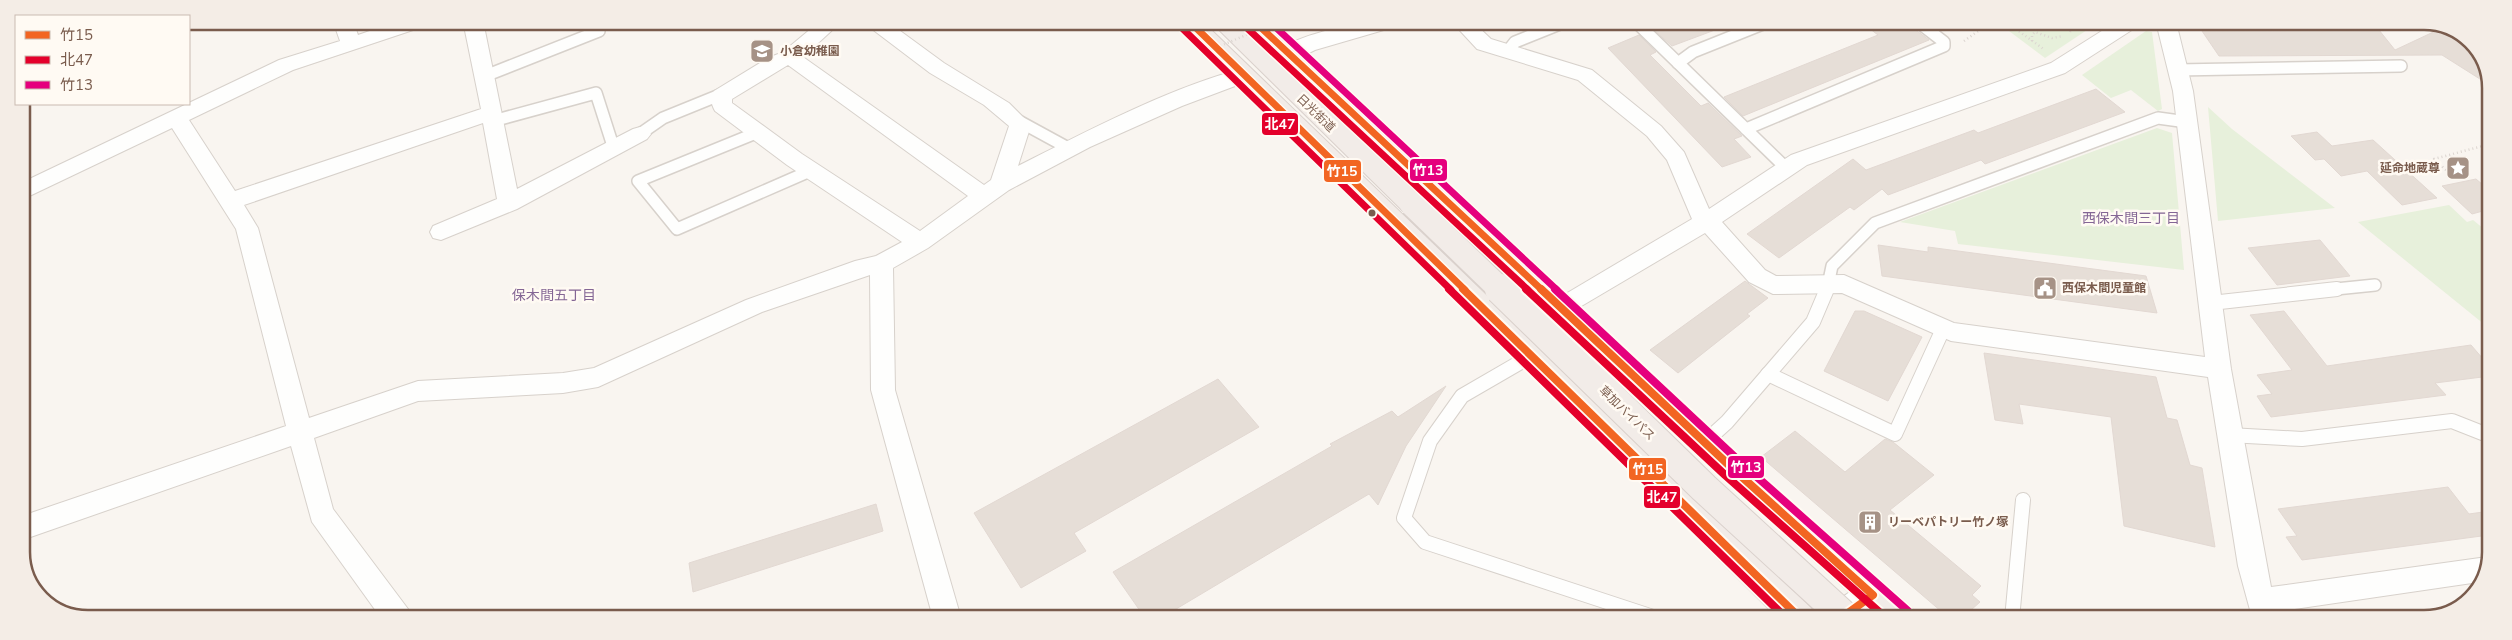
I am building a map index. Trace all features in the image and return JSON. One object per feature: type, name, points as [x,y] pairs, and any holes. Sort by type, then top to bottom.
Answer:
[{"type":"highway","points":[[1198,30],[1680,503],[1792,610]]},
{"type":"highway","name":"日光街道","points":[[1230,30],[1412,204]]},
{"type":"highway","name":"日光街道","points":[[1264,30],[1560,308],[1891,610]]},
{"type":"highway","name":"草加バイパス","points":[[1412,204],[1704,488],[1837,610]]},
{"type":"street","points":[[346,30],[351,44]]},
{"type":"street","points":[[30,188],[286,65],[396,30]]},
{"type":"street","points":[[475,30],[508,203]]},
{"type":"street","points":[[821,30],[790,56],[721,96],[722,106],[756,133],[810,171],[920,242]]},
{"type":"street","points":[[886,30],[936,67],[992,100],[1020,125],[993,191]]},
{"type":"street","points":[[1289,54],[1307,45],[1359,30]]},
{"type":"street","points":[[1470,30],[1484,44],[1585,75],[1654,131],[1676,157],[1700,213],[1757,276],[1773,285],[1844,284],[1951,332],[2219,369]]},
{"type":"street","points":[[1560,308],[1707,221],[1799,160],[2058,68],[2118,30]]},
{"type":"street","points":[[2168,30],[2183,91],[2229,435],[2262,610],[2479,570]]},
{"type":"street","points":[[790,56],[993,191]]},
{"type":"street","points":[[30,525],[418,391],[563,383],[598,377],[754,306],[863,267],[881,264],[920,242],[993,191],[1070,149],[1174,102],[1244,75]]},
{"type":"street","points":[[176,117],[247,228],[321,514],[392,610]]},
{"type":"street","points":[[230,201],[493,117]]},
{"type":"street","points":[[441,232],[508,203],[613,146],[640,134]]},
{"type":"street","points":[[881,264],[883,390],[945,610]]},
{"type":"street","points":[[1852,610],[1873,595]]},
{"type":"lane","points":[[485,76],[597,30]]},
{"type":"lane","points":[[1508,52],[1515,42],[1545,30]]},
{"type":"lane","points":[[1644,30],[1786,168]]},
{"type":"lane","points":[[1678,63],[1693,52],[1748,30]]},
{"type":"lane","points":[[1746,129],[1944,46],[1944,42],[1929,30]]},
{"type":"lane","points":[[2177,70],[2401,66]]},
{"type":"lane","points":[[493,117],[596,92],[613,146]]},
{"type":"lane","points":[[640,134],[664,118],[727,92]]},
{"type":"lane","points":[[1014,118],[1070,149]]},
{"type":"lane","points":[[1705,442],[1727,422],[1813,322],[1829,285],[1832,266],[1875,223],[2158,118],[2187,122]]},
{"type":"lane","points":[[756,133],[638,180],[678,229],[810,171]]},
{"type":"lane","points":[[2210,302],[2375,285]]},
{"type":"lane","points":[[1768,374],[1895,434],[1943,329]]},
{"type":"lane","points":[[1531,356],[1462,396],[1430,441],[1404,518],[1424,542],[1632,610]]},
{"type":"lane","points":[[2229,435],[2302,438],[2452,421],[2482,433]]},
{"type":"lane","points":[[2013,610],[2023,500]]},
{"type":"path","points":[[1202,54],[1258,30]]},
{"type":"path","points":[[1944,46],[1966,40],[1980,30]]},
{"type":"path","points":[[2017,30],[2048,52]]},
{"type":"path","points":[[2032,41],[2032,35],[2035,32],[2052,38],[2070,34],[2072,30]]},
{"type":"path","points":[[2446,170],[2434,159],[2482,146]]},
{"type":"green space","points":[[2008,30],[2087,30],[2045,58]]},
{"type":"green space","points":[[2146,31],[2152,32],[2162,109],[2158,111],[2131,90],[2111,98],[2082,75]]},
{"type":"green space","points":[[2208,107],[2232,129],[2335,208],[2218,221]]},
{"type":"green space","points":[[2157,128],[2172,133],[2184,270],[1958,244],[1955,231],[1900,222]]},
{"type":"green space","points":[[2449,205],[2467,222],[2473,220],[2482,227],[2482,323],[2358,222]]},
{"type":"building","points":[[1654,30],[1715,30],[1672,46]]},
{"type":"building","points":[[1871,30],[1916,30],[1929,40],[1743,116],[1724,97],[1878,35]]},
{"type":"building","points":[[2379,30],[2395,50],[2435,31],[2443,33],[2459,42],[2468,50],[2478,66],[2481,80],[2442,55],[2219,56],[2202,31]]},
{"type":"building","points":[[1639,35],[1656,52],[1650,55],[1701,106],[1708,103],[1742,136],[1734,139],[1751,157],[1722,167],[1608,48]]},
{"type":"building","points":[[2096,89],[2125,112],[1985,164],[1981,160],[1888,195],[1882,189],[1854,210],[1850,207],[1779,258],[1747,234],[1853,159],[1866,170],[1974,130],[1978,133]]},
{"type":"building","points":[[2317,132],[2332,146],[2373,140],[2437,198],[2402,205],[2367,171],[2341,176],[2324,159],[2315,160],[2291,136]]},
{"type":"building","points":[[2476,179],[2482,184],[2482,211],[2472,214],[2442,186]]},
{"type":"building","points":[[2320,240],[2350,276],[2277,285],[2248,248]]},
{"type":"building","points":[[1878,245],[1928,252],[1928,247],[2146,276],[2157,313],[1882,276]]},
{"type":"building","points":[[1745,281],[1768,298],[1747,314],[1750,316],[1678,373],[1650,350]]},
{"type":"building","points":[[1855,311],[1864,311],[1922,337],[1888,401],[1824,371]]},
{"type":"building","points":[[2284,311],[2327,366],[2471,345],[2482,358],[2482,377],[2435,383],[2446,395],[2271,417],[2257,396],[2272,394],[2257,375],[2292,370],[2250,315]]},
{"type":"building","points":[[1984,353],[2156,377],[2167,418],[2177,420],[2190,465],[2202,468],[2215,547],[2124,526],[2111,417],[2019,404],[2023,424],[1995,420]]},
{"type":"building","points":[[1218,379],[1259,427],[1074,533],[1086,551],[1021,588],[974,513]]},
{"type":"building","points":[[1446,386],[1406,446],[1378,505],[1369,494],[1174,610],[1139,610],[1113,572],[1332,446],[1330,444],[1392,411],[1398,417]]},
{"type":"building","name":"リーベパトリー竹ノ塚","points":[[1795,431],[1845,472],[1885,439],[1893,442],[1934,475],[1890,510],[1981,586],[1972,595],[1980,602],[1971,610],[1940,610],[1761,457]]},
{"type":"building","points":[[2448,487],[2469,514],[2482,512],[2482,536],[2302,560],[2286,537],[2297,536],[2278,509]]},
{"type":"building","points":[[876,504],[883,531],[693,592],[689,563]]},
{"type":"transit line","name":"北47","points":[[1184,30],[1778,610]]},
{"type":"transit line","name":"竹15","points":[[1198,30],[1792,610]]},
{"type":"transit line","name":"北47","points":[[1249,30],[1725,475],[1877,610]]},
{"type":"transit line","name":"竹15","points":[[1264,30],[1732,468],[1873,595],[1852,610]]},
{"type":"transit line","name":"竹13","points":[[1279,30],[1739,461],[1907,610]]},
{"type":"place","name":"小倉幼稚園","points":[[762,51]]},
{"type":"place","name":"延命地蔵尊","points":[[2458,168]]},
{"type":"place","name":"西保木間児童館","points":[[2045,288]]},
{"type":"place","name":"リーベパトリー竹ノ塚","points":[[1870,522]]},
{"type":"district","name":"西保木間三丁目","points":[[2131,218]]},
{"type":"district","name":"保木間五丁目","points":[[554,295]]}]
